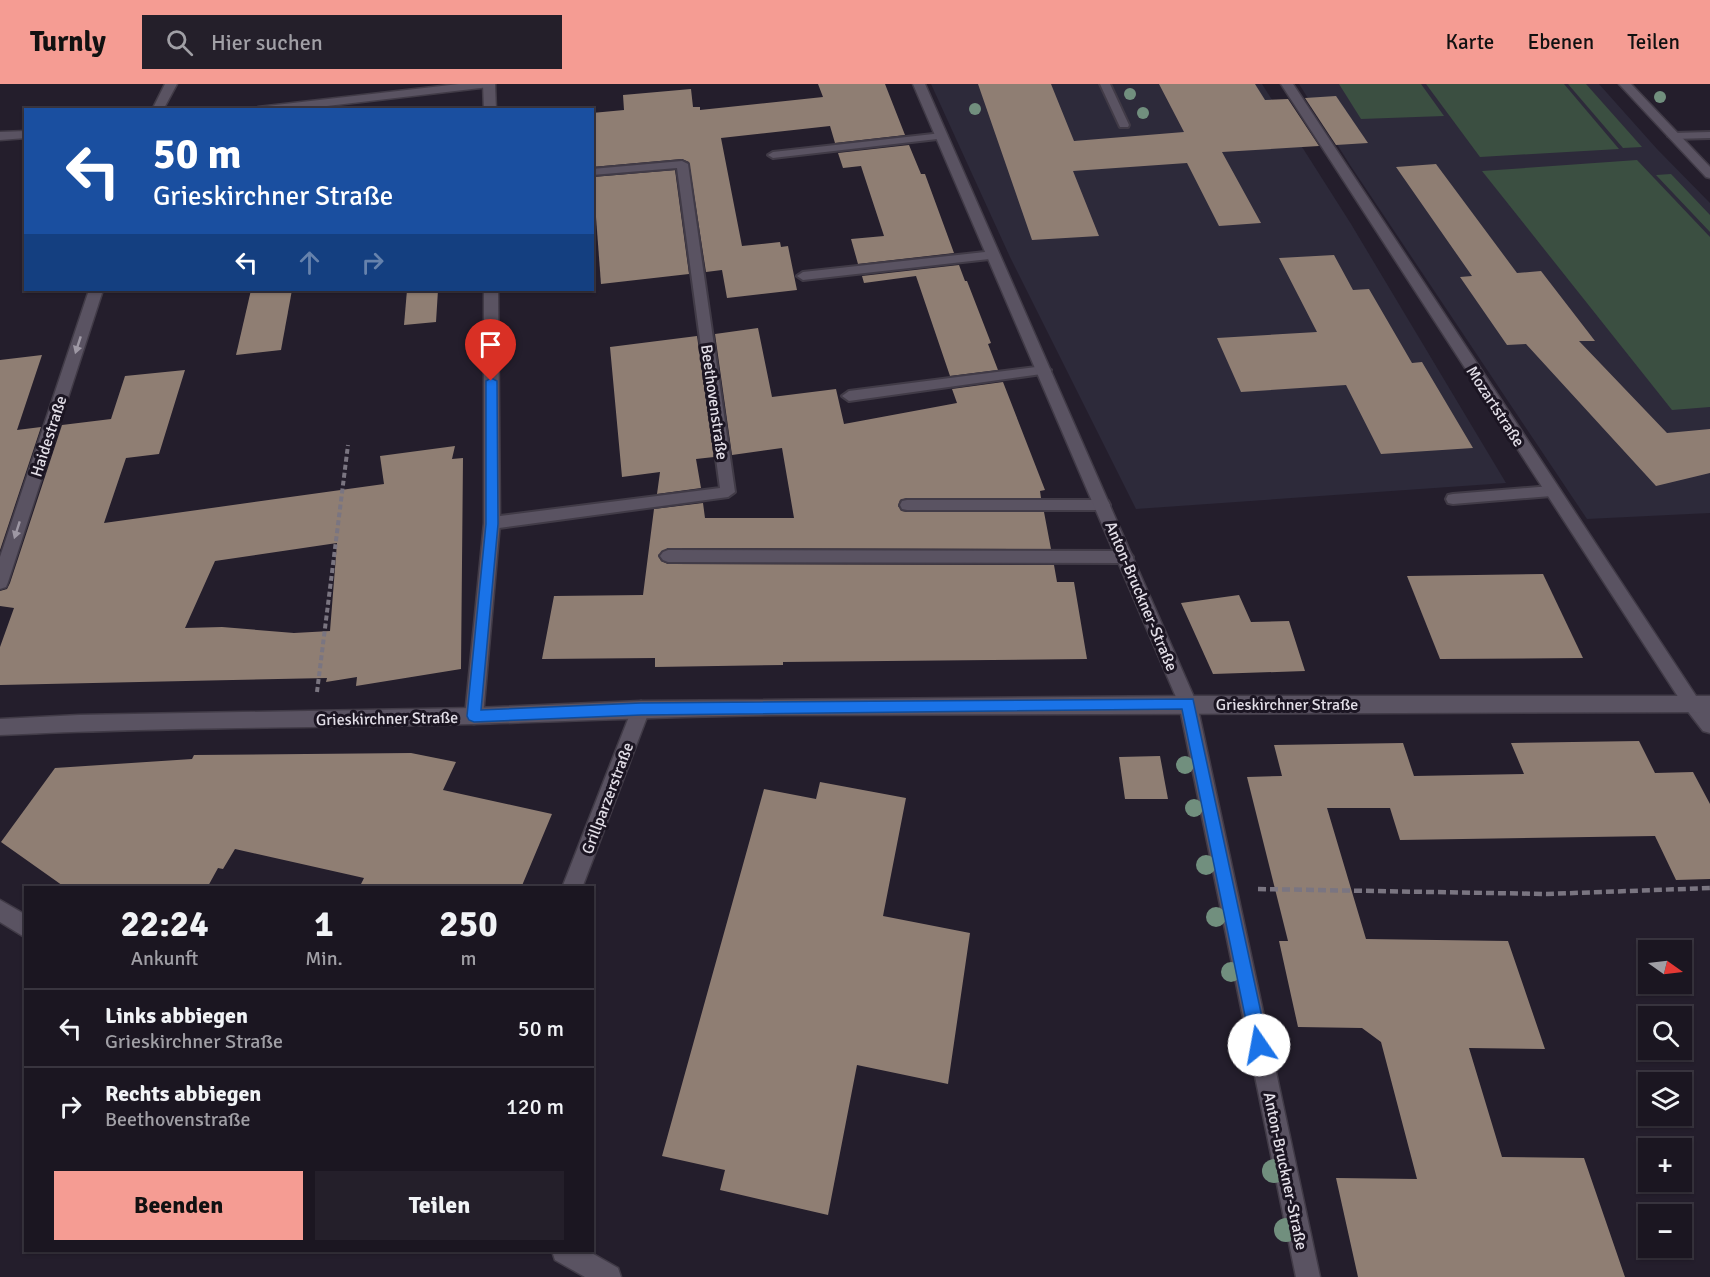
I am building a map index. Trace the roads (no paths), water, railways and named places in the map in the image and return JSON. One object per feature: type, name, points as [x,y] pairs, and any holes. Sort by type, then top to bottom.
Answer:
[{"type":"street","points":[[158,108],[171,84]]},
{"type":"street","points":[[276,108],[489,84],[490,108]]},
{"type":"street","name":"Anton-Bruckner-Straße","points":[[919,84],[1188,704],[1308,1277]]},
{"type":"street","name":"Mozartstraße","points":[[1287,84],[1551,491],[1701,704],[1710,725]]},
{"type":"street","points":[[1625,84],[1710,174]]},
{"type":"street","points":[[0,136],[24,134]]},
{"type":"street","name":"Haidestraße","points":[[0,582],[96,291]]},
{"type":"street","points":[[474,716],[492,524],[491,291]]},
{"type":"street","name":"Grieskirchner Straße","points":[[0,728],[80,723],[474,716],[641,709],[1188,704],[1701,704]]},
{"type":"street","name":"Grillparzerstraße","points":[[573,886],[641,709]]},
{"type":"street","points":[[0,910],[24,927]]},
{"type":"street","points":[[566,1252],[609,1277]]},
{"type":"lane","points":[[1105,84],[1124,125]]},
{"type":"lane","points":[[1673,136],[1710,135]]},
{"type":"lane","points":[[773,154],[942,136]]},
{"type":"lane","name":"Beethovenstraße","points":[[492,524],[728,492],[682,164],[594,172]]},
{"type":"lane","points":[[803,276],[993,255]]},
{"type":"lane","points":[[849,396],[1044,370]]},
{"type":"lane","points":[[1453,499],[1551,491]]},
{"type":"lane","points":[[907,505],[1103,505]]},
{"type":"lane","points":[[668,556],[1125,557]]}]
